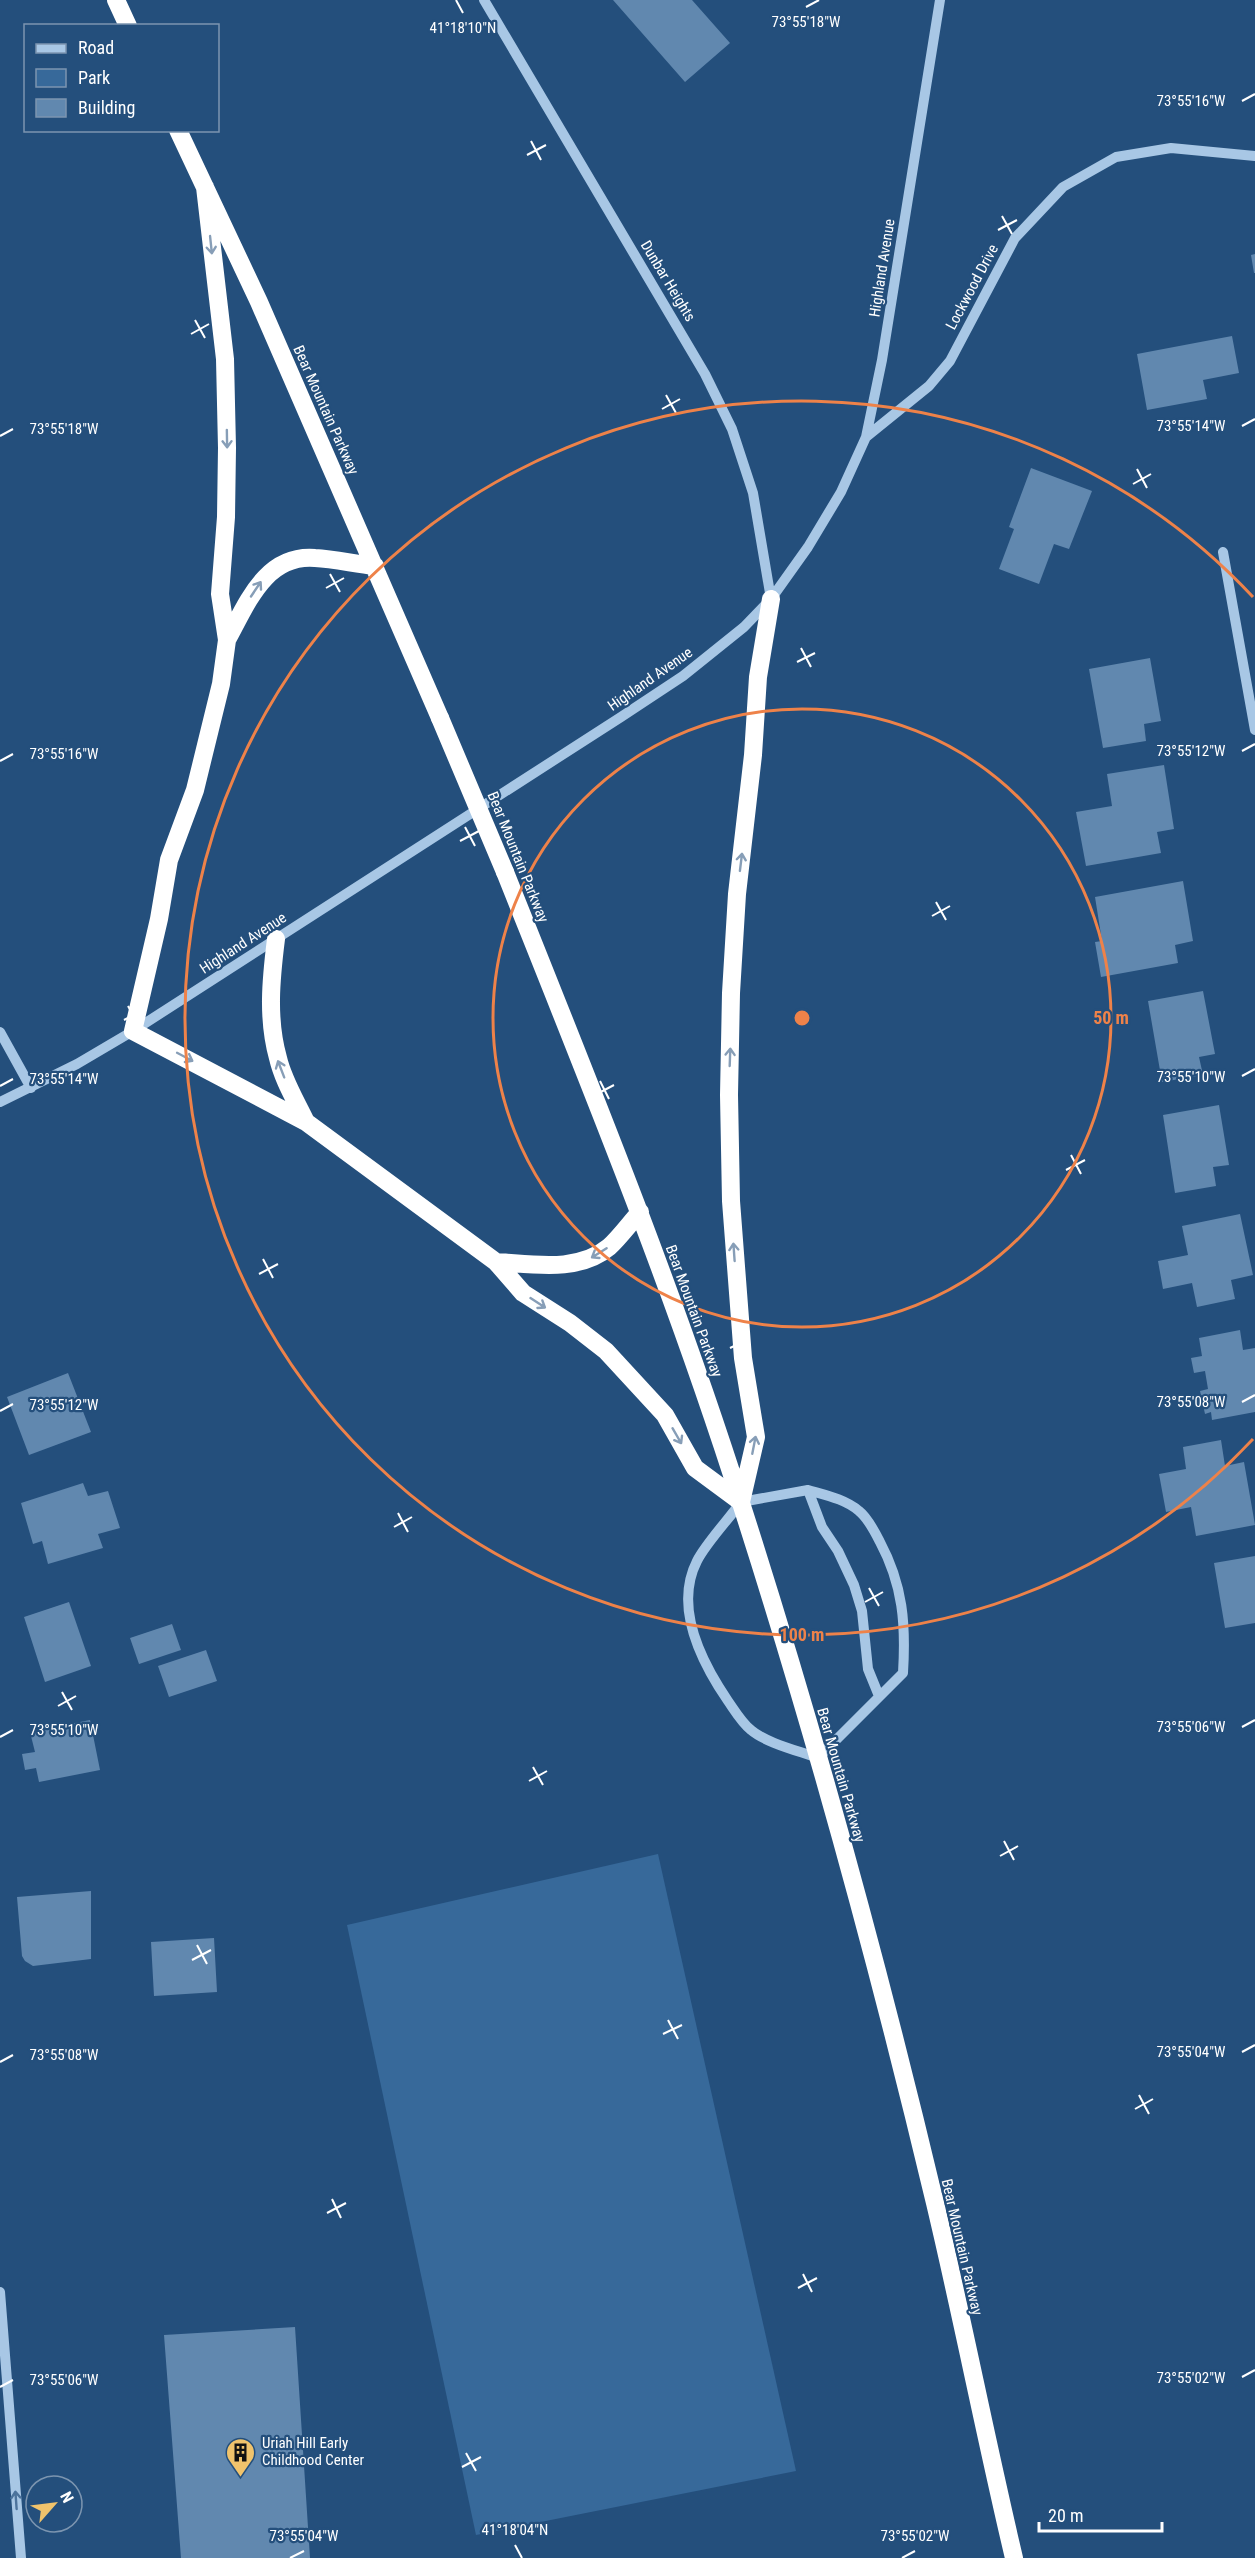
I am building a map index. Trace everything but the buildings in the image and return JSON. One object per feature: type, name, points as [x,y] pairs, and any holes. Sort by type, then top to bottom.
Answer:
[{"type":"highway","points":[[116,0],[127,24]]},
{"type":"highway","name":"Bear Mountain Parkway","points":[[179,132],[259,302],[441,718],[505,872],[640,1212],[691,1352],[741,1502],[818,1758],[885,2003],[932,2194],[1014,2558]]},
{"type":"highway","points":[[205,187],[225,359],[226,517],[220,594],[227,640],[221,684],[195,790],[169,860],[159,919],[133,1031],[306,1122],[496,1263],[523,1293],[570,1323],[606,1351],[665,1415],[694,1468],[741,1502],[756,1437],[743,1358],[731,1201],[729,1095],[731,993],[737,894],[753,755],[758,677],[771,599]]},
{"type":"highway","points":[[227,640],[254,591],[268,573],[280,565],[294,559],[314,558],[375,566]]},
{"type":"highway","points":[[276,939],[272,978],[273,1036],[278,1060],[306,1122]]},
{"type":"highway","points":[[496,1263],[547,1265],[590,1259],[609,1247],[640,1212]]},
{"type":"street","name":"Dunbar Heights","points":[[484,0],[705,374],[732,429],[753,492],[771,599]]},
{"type":"street","name":"Highland Avenue","points":[[0,1102],[133,1031],[683,676],[744,627],[771,599],[808,547],[841,492],[866,437],[882,360],[940,0]]},
{"type":"street","name":"Lockwood Drive","points":[[866,437],[929,386],[950,361],[1015,238],[1063,187],[1116,157],[1170,148],[1255,156]]},
{"type":"street","points":[[1223,552],[1255,730]]},
{"type":"street","points":[[0,1032],[30,1088]]},
{"type":"street","points":[[808,1490],[822,1527],[838,1551],[854,1585],[862,1611],[868,1669],[879,1696]]},
{"type":"street","points":[[808,1490],[843,1501],[860,1511],[874,1531],[899,1583],[905,1639],[903,1673],[818,1758],[751,1731],[719,1688],[696,1643],[688,1590],[697,1561],[741,1502],[808,1490]]},
{"type":"street","points":[[0,2292],[21,2558]]},
{"type":"green space","points":[[658,1854],[796,2471],[476,2535],[347,1925]]},
{"type":"place","name":"Uriah Hill Early Childhood Center","points":[[241,2478]]}]
